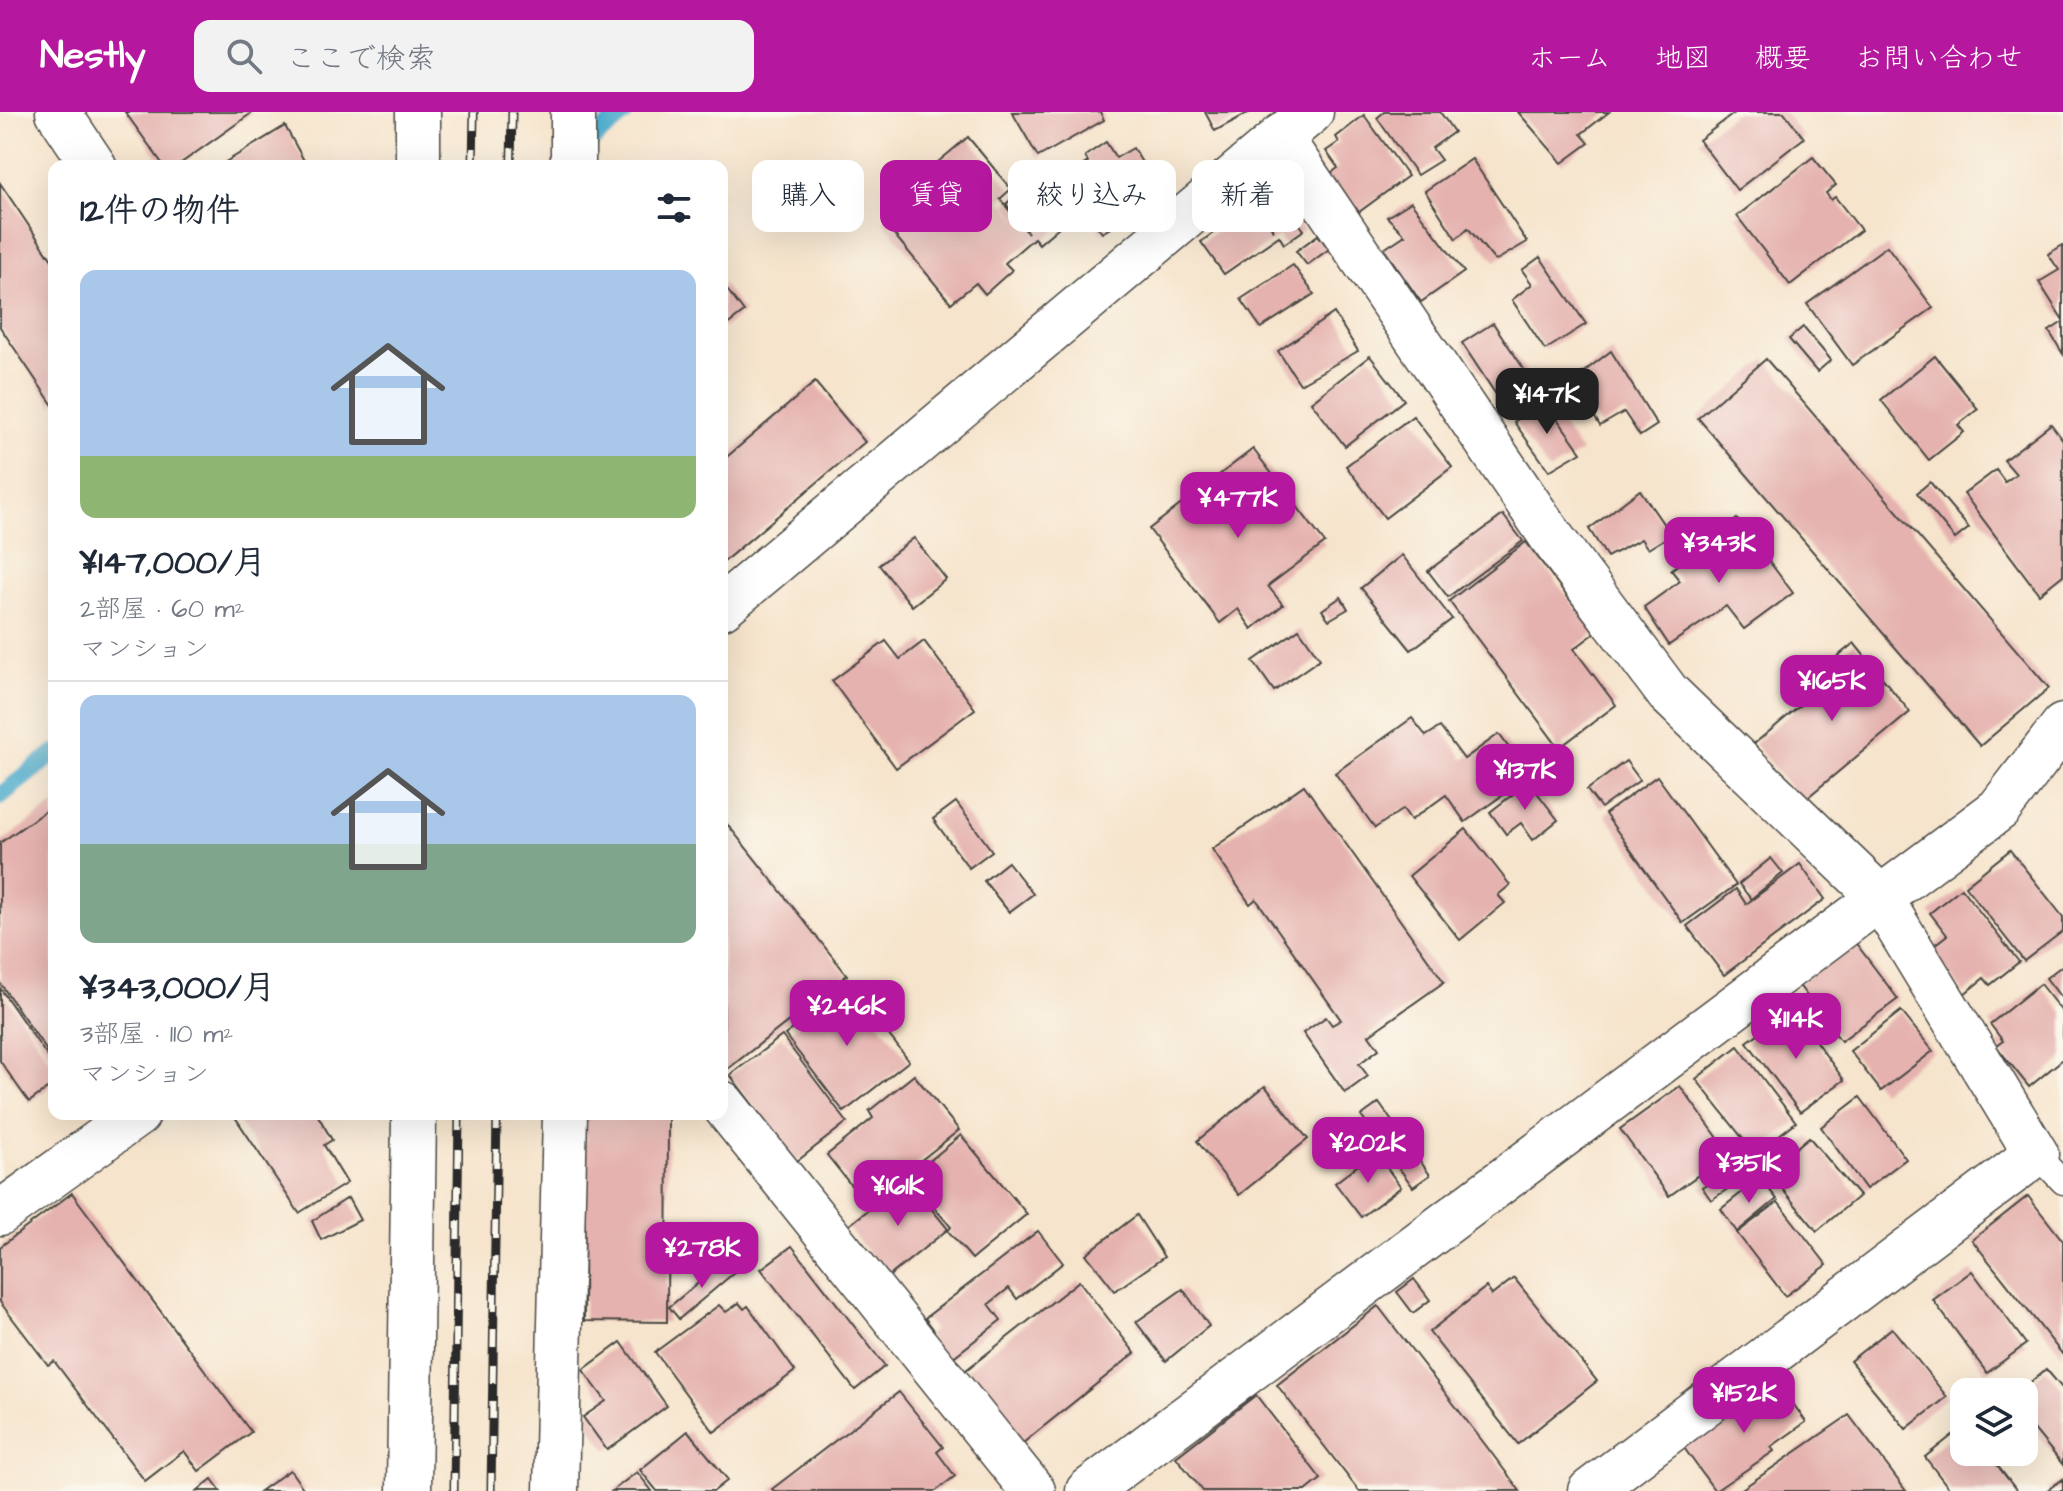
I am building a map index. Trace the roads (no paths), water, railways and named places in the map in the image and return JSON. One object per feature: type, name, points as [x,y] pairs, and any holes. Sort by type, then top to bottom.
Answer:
[{"type":"street","points":[[58,112],[90,160]]},
{"type":"street","points":[[573,112],[573,160]]},
{"type":"street","points":[[728,602],[1296,125],[1550,535],[1668,693],[1879,896],[2050,1168],[1590,1491]]},
{"type":"street","points":[[1088,1491],[1999,809],[2063,726]]},
{"type":"street","points":[[728,1110],[1033,1491]]},
{"type":"street","points":[[0,1213],[130,1120]]},
{"type":"street","points":[[409,1491],[414,1120]]},
{"type":"street","points":[[556,1491],[565,1120]]},
{"type":"waterway","points":[[576,153],[626,112]]},
{"type":"waterway","points":[[0,796],[48,758]]},
{"type":"railway","points":[[473,160],[474,112]]},
{"type":"railway","points":[[511,160],[512,112]]},
{"type":"railway","points":[[454,1491],[459,1120]]},
{"type":"railway","points":[[491,1491],[497,1120]]}]
